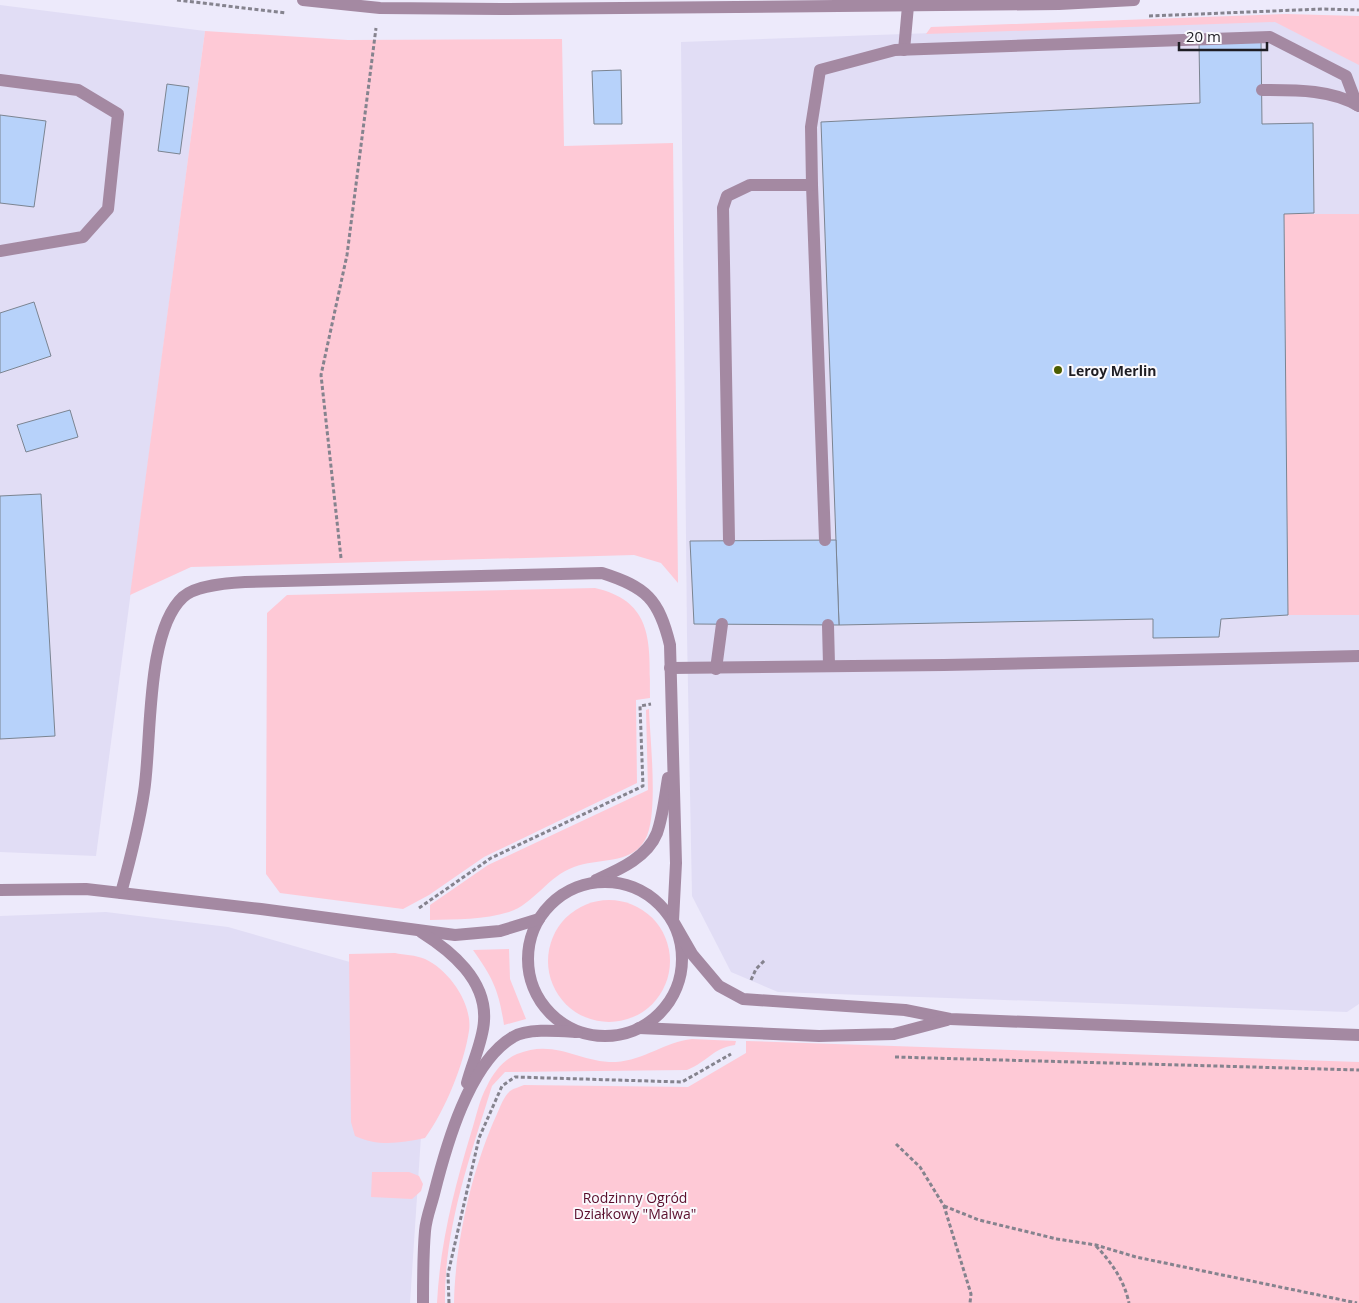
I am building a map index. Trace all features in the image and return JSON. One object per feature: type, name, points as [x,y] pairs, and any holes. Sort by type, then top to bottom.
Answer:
[{"type":"street","points":[[303,0],[383,4],[881,3],[908,6],[1134,0]]},
{"type":"street","points":[[904,50],[908,6]]},
{"type":"street","points":[[826,540],[811,127],[820,70],[895,50],[1270,37],[1346,76],[1358,106]]},
{"type":"street","points":[[0,80],[78,90],[118,114],[108,209],[83,237],[0,251]]},
{"type":"street","points":[[1262,90],[1293,90],[1330,95],[1358,106]]},
{"type":"street","points":[[729,540],[723,208],[727,196],[750,185],[812,185]]},
{"type":"street","points":[[121,893],[133,848],[144,792],[159,643],[166,619],[184,596],[212,585],[343,579],[602,572],[628,581],[641,588],[652,600],[664,622],[670,645],[676,863],[673,921],[681,944],[682,970],[674,993],[660,1014],[639,1028],[620,1035],[600,1036],[579,1032],[541,1031],[514,1035],[501,1045],[478,1073],[464,1102],[443,1158],[425,1229],[423,1303]]},
{"type":"street","points":[[716,669],[722,624]]},
{"type":"street","points":[[828,625],[830,665]]},
{"type":"street","points":[[670,668],[716,669],[830,665],[944,665],[1359,656]]},
{"type":"street","points":[[579,1032],[560,1021],[543,1005],[532,985],[528,962],[530,940],[539,919],[552,903],[569,890],[620,870],[642,854],[656,834],[672,761]]},
{"type":"street","points":[[588,883],[613,882],[637,888],[657,901],[673,921],[692,954],[714,981],[731,994],[743,999],[905,1010],[950,1019],[1359,1035]]},
{"type":"street","points":[[0,890],[50,888],[121,893],[455,935],[500,931],[539,919]]},
{"type":"street","points":[[418,930],[454,954],[480,991],[484,1010],[484,1022],[451,1138]]},
{"type":"street","points":[[639,1028],[819,1036],[894,1034],[950,1019]]},
{"type":"path","points":[[343,579],[321,375],[348,256],[383,4]]},
{"type":"path","points":[[392,926],[491,858],[643,786],[640,706],[671,702]]},
{"type":"path","points":[[743,999],[756,969],[765,960]]},
{"type":"path","points":[[449,1303],[448,1274],[479,1138],[502,1086],[515,1077],[682,1082],[739,1050],[742,1032]]},
{"type":"path","points":[[894,1057],[1359,1070]]},
{"type":"path","points":[[896,1144],[920,1167],[944,1206],[971,1294],[970,1303]]},
{"type":"path","points":[[944,1206],[979,1220],[1020,1231],[1096,1245],[1136,1257],[1357,1303]]},
{"type":"path","points":[[1096,1245],[1112,1262],[1126,1289],[1129,1303]]},
{"type":"shaded area","points":[[0,5],[205,31],[96,856],[0,852]]},
{"type":"shaded area","name":"Leroy Merlin","points":[[1294,20],[1359,34],[1359,1004],[1347,1012],[778,992],[731,972],[692,896],[687,635],[681,42]]},
{"type":"shaded area","points":[[106,912],[228,927],[402,977],[423,1106],[410,1303],[0,1303],[0,916]]},
{"type":"green space","points":[[1286,14],[1359,16],[1359,65],[1275,22],[926,34],[931,27]]},
{"type":"green space","points":[[205,31],[348,40],[562,39],[564,146],[673,143],[678,583],[661,563],[634,555],[191,567],[130,595]]},
{"type":"green space","points":[[1284,214],[1359,214],[1359,615],[1288,615]]},
{"type":"green space","points":[[595,588],[615,595],[630,604],[639,616],[649,645],[650,698],[636,700],[637,783],[484,857],[429,895],[403,909],[280,893],[266,874],[267,613],[287,595]]},
{"type":"green space","points":[[649,709],[653,777],[652,814],[645,840],[639,848],[631,854],[613,860],[583,864],[565,871],[526,903],[509,912],[480,918],[430,920],[430,905],[488,865],[648,790],[646,710]]},
{"type":"green space","points":[[609,900],[621,901],[632,905],[643,910],[652,918],[660,927],[665,938],[669,949],[669,973],[665,984],[660,995],[652,1004],[643,1012],[632,1017],[621,1021],[609,1022],[597,1021],[586,1017],[575,1012],[566,1004],[558,995],[553,984],[549,973],[548,961],[549,949],[553,938],[558,927],[566,918],[575,910],[586,905],[597,901]]},
{"type":"green space","points":[[509,949],[510,979],[526,1019],[504,1025],[494,985],[473,950]]},
{"type":"green space","points":[[395,953],[425,959],[434,964],[451,979],[467,1010],[469,1031],[463,1058],[453,1087],[440,1115],[425,1138],[381,1143],[355,1136],[351,1122],[349,954]]},
{"type":"green space","points":[[692,1039],[736,1041],[735,1045],[720,1049],[687,1070],[505,1072],[492,1086],[467,1166],[449,1247],[445,1303],[437,1303],[441,1259],[459,1175],[482,1097],[489,1081],[499,1067],[517,1054],[543,1049],[567,1052],[603,1061],[626,1061]]},
{"type":"green space","name":"Rodzinny Ogród Działkowy \"Malwa\"","points":[[746,1041],[1359,1062],[1359,1303],[454,1303],[461,1232],[466,1207],[488,1135],[502,1102],[510,1091],[524,1085],[688,1087],[746,1053]]},
{"type":"green space","points":[[372,1172],[409,1172],[419,1176],[423,1184],[421,1191],[412,1199],[371,1197]]},
{"type":"building","name":"Leroy Merlin","points":[[1261,41],[1262,124],[1313,123],[1314,213],[1284,214],[1288,615],[1221,619],[1219,637],[1153,638],[1153,619],[839,625],[821,122],[1200,103],[1199,43]]},
{"type":"building","points":[[621,70],[622,124],[594,124],[592,71]]},
{"type":"building","points":[[167,84],[189,87],[180,154],[158,151]]},
{"type":"building","points":[[0,115],[46,121],[34,207],[0,203]]},
{"type":"building","points":[[34,302],[51,356],[0,373],[0,313]]},
{"type":"building","points":[[70,410],[78,437],[26,452],[17,425]]},
{"type":"building","points":[[41,494],[55,736],[0,739],[0,496]]},
{"type":"building","points":[[836,540],[839,625],[694,624],[690,541]]},
{"type":"place","name":"Leroy Merlin","points":[[1058,370]]}]
